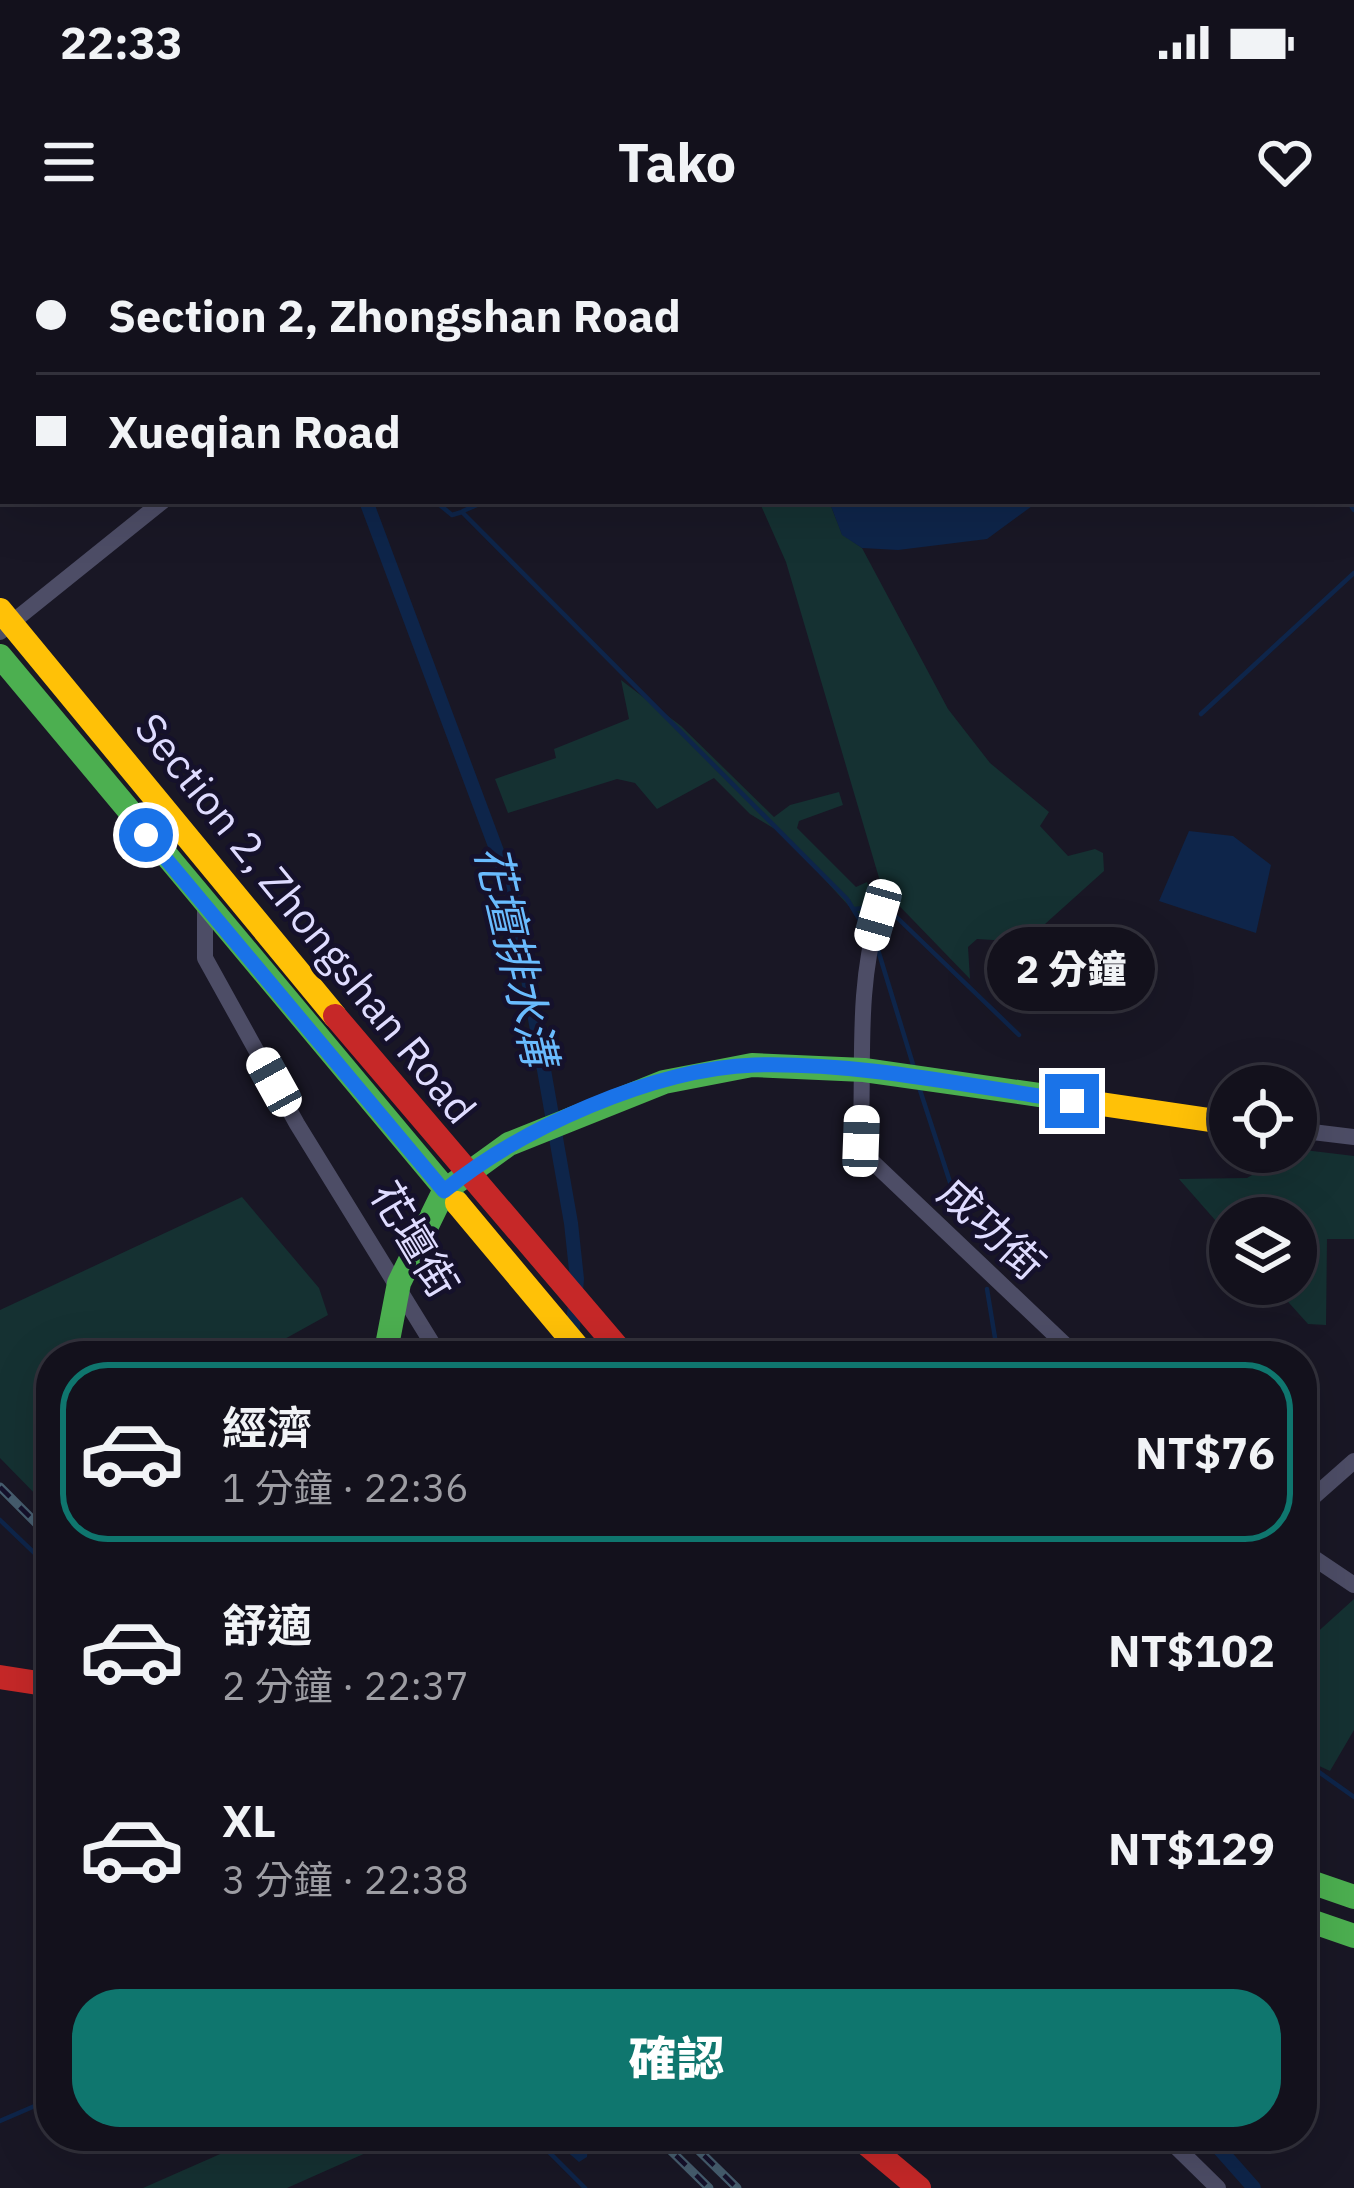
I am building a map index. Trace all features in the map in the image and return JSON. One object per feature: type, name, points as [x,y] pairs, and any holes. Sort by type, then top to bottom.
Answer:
[{"type":"main road","name":"Section 2, Zhongshan Road","points":[[4,622],[466,1174],[612,1341]]},
{"type":"main road","name":"Section 2, Zhongshan Road","points":[[0,656],[205,907],[572,1341]]},
{"type":"main road","points":[[388,1341],[399,1282],[444,1191],[541,1130],[664,1082],[723,1069],[863,1070],[1209,1120]]},
{"type":"main road","points":[[0,1677],[36,1683]]},
{"type":"main road","points":[[1317,1884],[1354,1897]]},
{"type":"main road","points":[[1317,1923],[1354,1936]]},
{"type":"main road","points":[[875,2151],[919,2188]]},
{"type":"street","points":[[4,622],[159,504]]},
{"type":"street","name":"花壇街","points":[[205,907],[206,958],[297,1124],[432,1341]]},
{"type":"street","points":[[863,1070],[859,1024],[867,955],[878,915]]},
{"type":"street","name":"成功街","points":[[863,1070],[860,1150],[1061,1341]]},
{"type":"street","points":[[1317,1133],[1354,1137]]},
{"type":"street","points":[[1317,1494],[1354,1461]]},
{"type":"street","points":[[1332,1480],[1354,1484]]},
{"type":"street","points":[[1317,1560],[1354,1585]]},
{"type":"street","points":[[1180,2151],[1218,2188]]},
{"type":"green space","points":[[760,504],[832,504],[842,534],[862,548],[948,709],[990,763],[1049,812],[1040,826],[1068,856],[1095,849],[1103,853],[1104,871],[1025,942],[977,939],[968,947],[970,979],[882,888],[786,562]]},
{"type":"green space","points":[[621,680],[681,726],[774,817],[790,805],[839,792],[843,805],[799,821],[797,828],[856,887],[867,882],[873,900],[870,929],[783,834],[750,814],[714,778],[657,809],[635,783],[617,779],[508,813],[495,779],[556,758],[554,749],[629,719]]},
{"type":"green space","points":[[1317,1152],[1354,1156],[1354,1239],[1327,1239],[1326,1325],[1308,1324],[1291,1305],[1317,1305],[1317,1197],[1209,1197],[1209,1213],[1179,1179],[1247,1178],[1255,1173],[1317,1173]]},
{"type":"green space","points":[[242,1197],[319,1288],[328,1315],[281,1341],[36,1341],[36,1495],[0,1458],[0,1310]]},
{"type":"green space","points":[[1354,1599],[1354,1730],[1330,1771],[1317,1765],[1317,1632]]},
{"type":"green space","points":[[227,2151],[370,2151],[287,2188],[143,2188]]},
{"type":"water","points":[[1035,504],[987,539],[898,550],[862,548],[842,535],[831,506]]},
{"type":"water","points":[[1189,831],[1233,836],[1271,865],[1256,933],[1159,901]]},
{"type":"water","points":[[566,2151],[588,2151],[579,2162]]},
{"type":"waterway","name":"花壇排水溝","points":[[367,504],[513,894],[571,1223],[577,1279],[572,1339]]},
{"type":"waterway","points":[[439,504],[452,515],[462,512],[847,899],[869,935]]},
{"type":"waterway","points":[[463,511],[479,504]]},
{"type":"waterway","points":[[1350,504],[1354,510]]},
{"type":"waterway","points":[[1201,714],[1354,573]]},
{"type":"waterway","points":[[855,909],[885,906],[1019,1035]]},
{"type":"waterway","points":[[878,950],[915,1071]]},
{"type":"waterway","points":[[919,1087],[962,1219]]},
{"type":"waterway","points":[[987,1289],[996,1341]]},
{"type":"waterway","points":[[0,1520],[36,1555]]},
{"type":"waterway","points":[[1317,1771],[1354,1797]]},
{"type":"waterway","points":[[0,2121],[36,2105]]},
{"type":"waterway","points":[[548,2151],[585,2188]]},
{"type":"waterway","name":"花壇排水溝","points":[[1221,2151],[1254,2188]]},
{"type":"railway","points":[[0,1487],[36,1523]]},
{"type":"railway","points":[[671,2151],[709,2188]]},
{"type":"railway","points":[[699,2151],[737,2188]]},
{"type":"traffic: fast","points":[[0,656],[457,1203]]},
{"type":"traffic: fast","points":[[388,1341],[399,1283],[444,1191],[509,1144],[664,1082],[752,1065],[864,1070],[1067,1099]]},
{"type":"traffic: fast","points":[[1317,1884],[1354,1897]]},
{"type":"traffic: fast","points":[[1317,1923],[1354,1936]]},
{"type":"traffic: slow","points":[[0,610],[335,1016]]},
{"type":"traffic: slow","points":[[1067,1099],[1209,1120]]},
{"type":"traffic: slow","points":[[457,1203],[572,1341]]},
{"type":"traffic: jam","points":[[335,1016],[612,1341]]},
{"type":"traffic: jam","points":[[0,1677],[36,1683]]},
{"type":"traffic: jam","points":[[875,2151],[919,2188]]},
{"type":"route","points":[[146,835],[444,1191],[508,1144],[605,1102],[723,1069],[752,1065],[863,1070],[1072,1101]]}]
